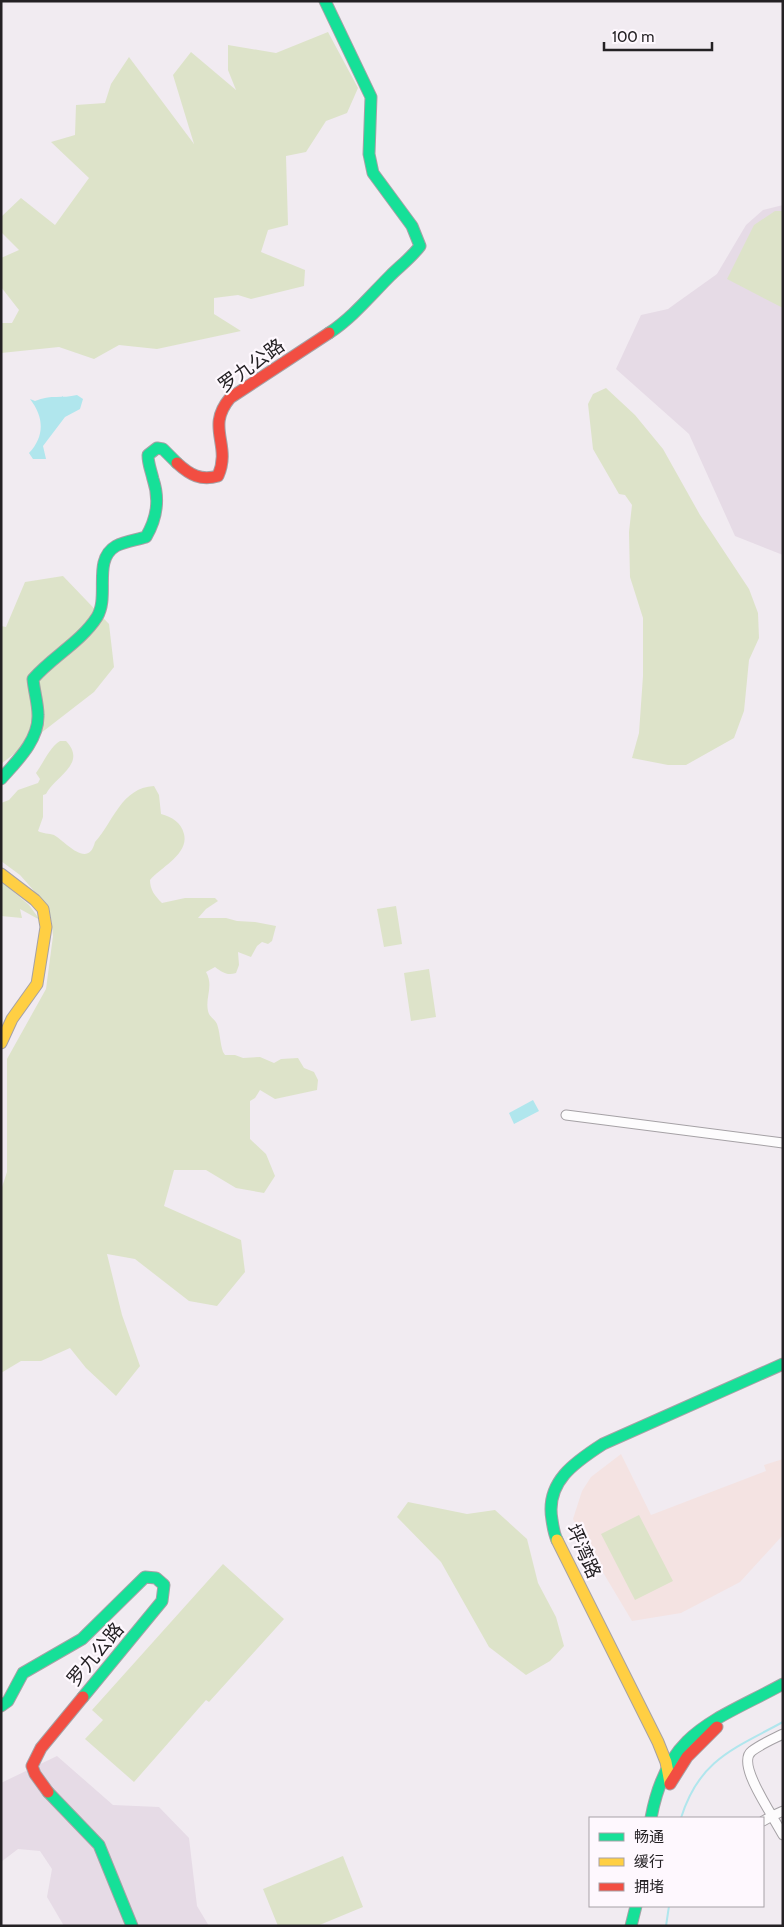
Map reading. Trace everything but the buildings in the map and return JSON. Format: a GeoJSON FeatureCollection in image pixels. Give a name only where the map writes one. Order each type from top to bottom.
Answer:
{"type":"FeatureCollection","features":[{"type":"Feature","properties":{"kind":"street","name":"罗九公路"},"geometry":{"type":"LineString","coordinates":[[1,780],[23,753],[36,731],[38,717],[34,680],[43,667],[97,617],[104,601],[104,565],[108,553],[121,543],[146,536],[155,523],[158,508],[154,481],[147,462],[148,455],[157,448],[163,449],[192,476],[200,480],[218,476],[222,468],[225,452],[219,429],[219,412],[230,398],[344,323],[396,270],[407,262],[420,246],[418,233],[373,174],[368,147],[372,112],[371,97],[325,1]]}},
{"type":"Feature","properties":{"kind":"street"},"geometry":{"type":"LineString","coordinates":[[1,874],[43,909],[46,927],[37,984],[12,1019],[1,1043]]}},
{"type":"Feature","properties":{"kind":"street"},"geometry":{"type":"LineString","coordinates":[[566,1115],[783,1143]]}},
{"type":"Feature","properties":{"kind":"street","name":"坪湾路"},"geometry":{"type":"LineString","coordinates":[[670,1783],[667,1765],[654,1733],[555,1536],[550,1510],[553,1491],[565,1471],[603,1444],[783,1364]]}},
{"type":"Feature","properties":{"kind":"street","name":"罗九公路"},"geometry":{"type":"LineString","coordinates":[[1,1706],[8,1702],[23,1673],[82,1639],[144,1577],[159,1578],[164,1586],[162,1601],[41,1748],[32,1766],[37,1779],[90,1833],[99,1845],[132,1926]]}},
{"type":"Feature","properties":{"kind":"street"},"geometry":{"type":"LineString","coordinates":[[651,1817],[654,1801],[667,1765],[679,1747],[700,1730],[783,1684]]}},
{"type":"Feature","properties":{"kind":"street"},"geometry":{"type":"LineString","coordinates":[[658,1817],[670,1783],[687,1757],[713,1729],[783,1691]]}},
{"type":"Feature","properties":{"kind":"street"},"geometry":{"type":"LineString","coordinates":[[783,1734],[751,1751],[746,1758],[748,1769],[783,1835]]}},
{"type":"Feature","properties":{"kind":"street"},"geometry":{"type":"LineString","coordinates":[[764,1820],[783,1811]]}},
{"type":"Feature","properties":{"kind":"street"},"geometry":{"type":"LineString","coordinates":[[631,1926],[636,1907]]}},
{"type":"Feature","properties":{"kind":"street"},"geometry":{"type":"LineString","coordinates":[[638,1926],[641,1907]]}},
{"type":"Feature","properties":{"kind":"shaded area"},"geometry":{"type":"Polygon","coordinates":[[[783,205],[783,555],[735,536],[689,434],[616,369],[641,315],[668,309],[717,274],[746,225],[763,210],[783,205]]]}},
{"type":"Feature","properties":{"kind":"shaded area"},"geometry":{"type":"Polygon","coordinates":[[[621,1454],[651,1515],[766,1471],[764,1465],[783,1459],[783,1535],[740,1582],[681,1613],[632,1621],[573,1519],[582,1491],[591,1477],[621,1454]]]}},
{"type":"Feature","properties":{"kind":"shaded area"},"geometry":{"type":"Polygon","coordinates":[[[57,1756],[113,1805],[159,1807],[189,1838],[197,1906],[209,1926],[64,1926],[47,1897],[52,1869],[40,1851],[18,1849],[1,1862],[1,1783],[57,1756]]]}},
{"type":"Feature","properties":{"kind":"green space"},"geometry":{"type":"Polygon","coordinates":[[[328,32],[358,88],[347,113],[326,121],[306,152],[286,156],[288,225],[268,230],[261,252],[305,270],[304,286],[251,299],[238,295],[214,298],[214,314],[241,331],[157,349],[119,345],[94,359],[59,347],[1,353],[1,323],[12,323],[19,310],[1,287],[1,258],[19,250],[1,232],[1,217],[21,198],[55,225],[89,178],[51,142],[75,135],[76,105],[105,103],[111,84],[129,57],[194,144],[173,75],[191,52],[236,90],[228,70],[228,45],[276,53],[328,32]]]}},
{"type":"Feature","properties":{"kind":"green space"},"geometry":{"type":"Polygon","coordinates":[[[775,211],[783,211],[783,308],[727,279],[754,225],[775,211]]]}},
{"type":"Feature","properties":{"kind":"green space"},"geometry":{"type":"Polygon","coordinates":[[[606,388],[635,415],[663,449],[700,515],[749,589],[758,613],[759,638],[749,660],[744,711],[734,738],[686,765],[668,765],[632,758],[639,733],[643,676],[643,618],[630,577],[629,532],[632,505],[625,495],[619,494],[593,449],[588,404],[593,394],[606,388]]]}},
{"type":"Feature","properties":{"kind":"green space"},"geometry":{"type":"Polygon","coordinates":[[[63,576],[109,624],[114,667],[94,692],[1,764],[1,626],[6,627],[25,582],[63,576]]]}},
{"type":"Feature","properties":{"kind":"green space"},"geometry":{"type":"Polygon","coordinates":[[[60,741],[66,741],[72,749],[73,757],[67,770],[43,795],[43,817],[38,831],[54,835],[76,851],[87,854],[92,850],[95,842],[126,799],[143,788],[154,786],[159,795],[161,814],[172,818],[178,823],[184,834],[182,848],[178,854],[150,880],[152,890],[157,898],[162,903],[185,898],[215,898],[218,901],[206,909],[198,918],[226,918],[276,926],[272,941],[268,944],[262,942],[257,946],[251,957],[238,952],[239,965],[236,973],[227,974],[215,967],[206,972],[209,982],[208,1011],[217,1024],[223,1052],[225,1055],[235,1055],[243,1058],[260,1057],[274,1063],[281,1059],[298,1058],[304,1068],[314,1072],[318,1080],[317,1090],[275,1099],[260,1090],[255,1098],[250,1101],[250,1139],[266,1154],[275,1176],[264,1193],[236,1188],[206,1170],[174,1170],[164,1206],[241,1240],[245,1272],[217,1306],[189,1301],[135,1259],[107,1254],[122,1315],[140,1366],[116,1396],[86,1368],[70,1348],[41,1361],[21,1361],[1,1373],[1,1190],[7,1172],[7,1059],[46,989],[53,936],[51,918],[43,901],[20,875],[1,861],[1,803],[9,800],[18,790],[38,783],[40,779],[36,773],[50,751],[60,741]]]}},
{"type":"Feature","properties":{"kind":"green space"},"geometry":{"type":"Polygon","coordinates":[[[1,881],[29,905],[40,920],[20,909],[22,918],[1,916],[1,881]]]}},
{"type":"Feature","properties":{"kind":"green space"},"geometry":{"type":"Polygon","coordinates":[[[396,906],[402,944],[384,947],[377,909],[396,906]]]}},
{"type":"Feature","properties":{"kind":"green space"},"geometry":{"type":"Polygon","coordinates":[[[429,969],[436,1017],[411,1021],[404,973],[429,969]]]}},
{"type":"Feature","properties":{"kind":"green space"},"geometry":{"type":"Polygon","coordinates":[[[408,1502],[467,1514],[495,1510],[527,1539],[538,1583],[556,1617],[564,1646],[550,1661],[526,1675],[489,1647],[441,1562],[397,1517],[408,1502]]]}},
{"type":"Feature","properties":{"kind":"green space"},"geometry":{"type":"Polygon","coordinates":[[[639,1515],[673,1581],[635,1600],[601,1534],[639,1515]]]}},
{"type":"Feature","properties":{"kind":"green space"},"geometry":{"type":"Polygon","coordinates":[[[223,1564],[284,1619],[209,1702],[206,1700],[134,1782],[85,1739],[103,1720],[92,1710],[223,1564]]]}},
{"type":"Feature","properties":{"kind":"green space"},"geometry":{"type":"Polygon","coordinates":[[[343,1856],[363,1907],[317,1926],[278,1926],[263,1889],[343,1856]]]}},
{"type":"Feature","properties":{"kind":"water"},"geometry":{"type":"Polygon","coordinates":[[[77,395],[83,399],[80,409],[65,417],[43,446],[46,459],[33,459],[29,453],[38,440],[41,426],[38,413],[30,399],[35,401],[77,395]]]}},
{"type":"Feature","properties":{"kind":"water"},"geometry":{"type":"Polygon","coordinates":[[[533,1100],[539,1111],[514,1124],[509,1113],[533,1100]]]}},
{"type":"Feature","properties":{"kind":"waterway"},"geometry":{"type":"LineString","coordinates":[[681,1817],[689,1798],[708,1769],[720,1758],[748,1740],[783,1722]]}},
{"type":"Feature","properties":{"kind":"waterway"},"geometry":{"type":"LineString","coordinates":[[666,1926],[669,1907]]}},
{"type":"Feature","properties":{"kind":"traffic: fast"},"geometry":{"type":"LineString","coordinates":[[325,1],[371,97],[369,154],[373,173],[412,226],[420,246],[353,314],[329,333]]}},
{"type":"Feature","properties":{"kind":"traffic: fast"},"geometry":{"type":"LineString","coordinates":[[1,779],[26,750],[35,733],[38,715],[33,679],[75,642],[97,617],[101,608],[103,569],[109,552],[119,544],[146,537],[150,530],[157,502],[148,455],[157,448],[163,449],[177,463]]}},
{"type":"Feature","properties":{"kind":"traffic: fast"},"geometry":{"type":"LineString","coordinates":[[557,1540],[552,1520],[551,1507],[553,1495],[564,1474],[582,1458],[603,1444],[783,1364]]}},
{"type":"Feature","properties":{"kind":"traffic: fast"},"geometry":{"type":"LineString","coordinates":[[1,1706],[8,1701],[23,1673],[82,1639],[145,1577],[156,1578],[164,1585],[162,1601],[83,1697]]}},
{"type":"Feature","properties":{"kind":"traffic: fast"},"geometry":{"type":"LineString","coordinates":[[651,1817],[658,1789],[681,1747],[715,1720],[783,1684]]}},
{"type":"Feature","properties":{"kind":"traffic: fast"},"geometry":{"type":"LineString","coordinates":[[48,1792],[99,1845],[132,1926]]}},
{"type":"Feature","properties":{"kind":"traffic: fast"},"geometry":{"type":"LineString","coordinates":[[631,1926],[636,1907]]}},
{"type":"Feature","properties":{"kind":"traffic: slow"},"geometry":{"type":"LineString","coordinates":[[1,874],[35,900],[43,909],[46,927],[37,984],[12,1019],[1,1043]]}},
{"type":"Feature","properties":{"kind":"traffic: slow"},"geometry":{"type":"LineString","coordinates":[[557,1540],[658,1742],[666,1762],[670,1783]]}},
{"type":"Feature","properties":{"kind":"traffic: jam"},"geometry":{"type":"LineString","coordinates":[[177,463],[186,471],[196,476],[206,478],[218,476],[222,465],[220,418],[230,398],[329,333]]}},
{"type":"Feature","properties":{"kind":"traffic: jam"},"geometry":{"type":"LineString","coordinates":[[48,1792],[35,1774],[32,1766],[41,1748],[83,1697]]}},
{"type":"Feature","properties":{"kind":"traffic: jam"},"geometry":{"type":"LineString","coordinates":[[670,1784],[687,1757],[717,1727]]}}]}
